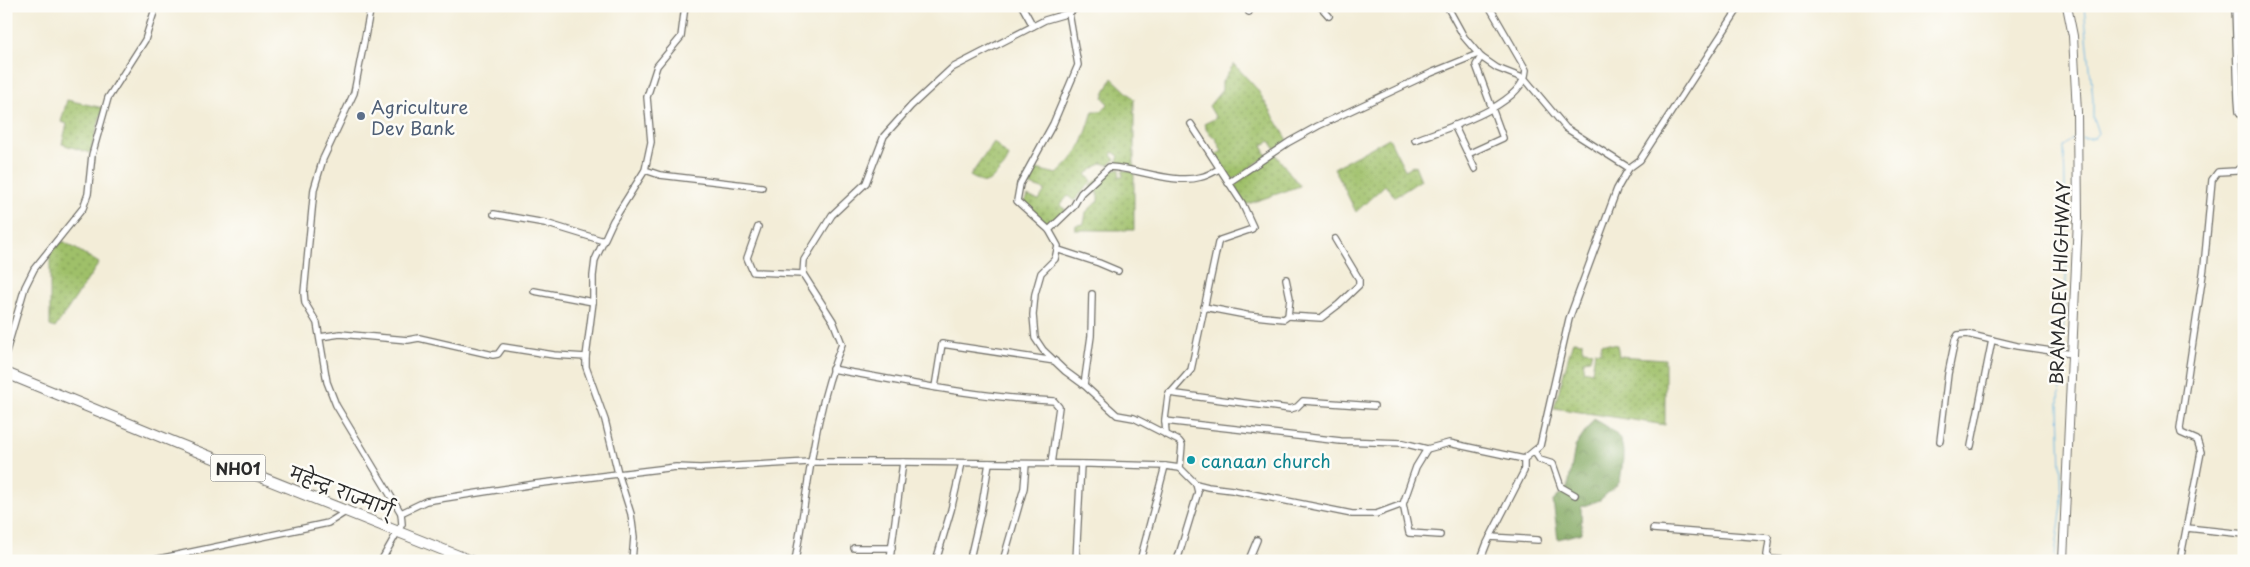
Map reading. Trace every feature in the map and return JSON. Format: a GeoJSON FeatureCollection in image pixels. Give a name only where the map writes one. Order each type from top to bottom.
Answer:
{"type":"FeatureCollection","features":[{"type":"Feature","properties":{"kind":"highway","name":"महेन्द्र राज्मार्ग्"},"geometry":{"type":"LineString","coordinates":[[6,373],[471,561]]}},
{"type":"Feature","properties":{"kind":"street"},"geometry":{"type":"LineString","coordinates":[[6,352],[25,288],[34,269],[83,208],[88,194],[92,154],[108,98],[145,40],[156,6]]}},
{"type":"Feature","properties":{"kind":"street"},"geometry":{"type":"LineString","coordinates":[[372,6],[354,93],[323,159],[314,189],[304,293],[305,303],[317,323],[327,382],[336,405],[401,513],[402,524],[381,561]]}},
{"type":"Feature","properties":{"kind":"street"},"geometry":{"type":"LineString","coordinates":[[632,561],[634,537],[631,514],[618,473],[605,420],[586,367],[593,302],[595,260],[613,221],[645,170],[651,142],[647,97],[657,66],[681,36],[685,6]]}},
{"type":"Feature","properties":{"kind":"street"},"geometry":{"type":"LineString","coordinates":[[1022,6],[1033,26]]}},
{"type":"Feature","properties":{"kind":"street"},"geometry":{"type":"LineString","coordinates":[[795,561],[803,516],[809,462],[832,368],[842,344],[833,321],[803,274],[804,260],[823,229],[842,204],[866,183],[884,136],[911,106],[952,68],[1033,26],[1069,13],[1079,6]]}},
{"type":"Feature","properties":{"kind":"street"},"geometry":{"type":"LineString","coordinates":[[1320,6],[1329,16]]}},
{"type":"Feature","properties":{"kind":"street"},"geometry":{"type":"LineString","coordinates":[[1447,6],[1464,37],[1479,56],[1497,68],[1526,79],[1566,128],[1630,168]]}},
{"type":"Feature","properties":{"kind":"street"},"geometry":{"type":"LineString","coordinates":[[1415,140],[1491,111],[1510,96],[1526,79],[1526,70],[1489,6]]}},
{"type":"Feature","properties":{"kind":"street","name":"BRAMADEV HIGHWAY"},"geometry":{"type":"LineString","coordinates":[[2063,561],[2078,219],[2077,120],[2073,36],[2068,6]]}},
{"type":"Feature","properties":{"kind":"street"},"geometry":{"type":"LineString","coordinates":[[2235,6],[2239,112],[2244,118]]}},
{"type":"Feature","properties":{"kind":"street"},"geometry":{"type":"LineString","coordinates":[[1524,459],[1540,446],[1569,319],[1617,189],[1630,168],[1640,160],[1696,77],[1737,8]]}},
{"type":"Feature","properties":{"kind":"street"},"geometry":{"type":"LineString","coordinates":[[1069,13],[1078,64],[1053,124],[1020,184],[1017,201],[1049,230],[1059,250],[1118,271]]}},
{"type":"Feature","properties":{"kind":"street"},"geometry":{"type":"LineString","coordinates":[[1468,154],[1503,138],[1491,111],[1476,65],[1479,56]]}},
{"type":"Feature","properties":{"kind":"street"},"geometry":{"type":"LineString","coordinates":[[1228,182],[1289,142],[1318,126],[1431,73],[1479,56]]}},
{"type":"Feature","properties":{"kind":"street"},"geometry":{"type":"LineString","coordinates":[[1166,435],[1166,403],[1169,393],[1191,370],[1218,243],[1220,240],[1253,227],[1242,203],[1191,124]]}},
{"type":"Feature","properties":{"kind":"street"},"geometry":{"type":"LineString","coordinates":[[1454,125],[1475,169]]}},
{"type":"Feature","properties":{"kind":"street"},"geometry":{"type":"LineString","coordinates":[[2180,561],[2202,452],[2197,440],[2181,433],[2180,428],[2204,267],[2212,180],[2218,172],[2236,171],[2244,165]]}},
{"type":"Feature","properties":{"kind":"street"},"geometry":{"type":"LineString","coordinates":[[1049,230],[1073,208],[1081,193],[1109,167],[1166,177],[1193,178],[1202,177],[1219,169]]}},
{"type":"Feature","properties":{"kind":"street"},"geometry":{"type":"LineString","coordinates":[[645,170],[660,174],[762,187]]}},
{"type":"Feature","properties":{"kind":"street"},"geometry":{"type":"LineString","coordinates":[[494,214],[544,222],[604,241]]}},
{"type":"Feature","properties":{"kind":"street"},"geometry":{"type":"LineString","coordinates":[[758,227],[747,258],[753,272],[803,274]]}},
{"type":"Feature","properties":{"kind":"street"},"geometry":{"type":"LineString","coordinates":[[1204,307],[1246,316],[1284,319],[1288,316],[1321,318],[1359,284],[1359,279],[1335,239]]}},
{"type":"Feature","properties":{"kind":"street"},"geometry":{"type":"LineString","coordinates":[[1059,250],[1055,259],[1041,273],[1033,316],[1035,338],[1055,361],[1117,415],[1134,418],[1181,443],[1180,468]]}},
{"type":"Feature","properties":{"kind":"street"},"geometry":{"type":"LineString","coordinates":[[1286,279],[1290,298],[1288,316]]}},
{"type":"Feature","properties":{"kind":"street"},"geometry":{"type":"LineString","coordinates":[[534,291],[593,302]]}},
{"type":"Feature","properties":{"kind":"street"},"geometry":{"type":"LineString","coordinates":[[1084,385],[1091,336],[1092,294]]}},
{"type":"Feature","properties":{"kind":"street"},"geometry":{"type":"LineString","coordinates":[[320,337],[340,334],[408,340],[419,338],[493,355],[498,354],[503,347],[554,355],[586,357]]}},
{"type":"Feature","properties":{"kind":"street"},"geometry":{"type":"LineString","coordinates":[[1940,440],[1948,374],[1954,340],[1958,335],[1962,334],[2072,354]]}},
{"type":"Feature","properties":{"kind":"street"},"geometry":{"type":"LineString","coordinates":[[1971,446],[1992,340]]}},
{"type":"Feature","properties":{"kind":"street"},"geometry":{"type":"LineString","coordinates":[[935,388],[942,344],[1055,361]]}},
{"type":"Feature","properties":{"kind":"street"},"geometry":{"type":"LineString","coordinates":[[832,368],[935,388],[1012,399],[1054,401],[1059,407],[1051,464]]}},
{"type":"Feature","properties":{"kind":"street"},"geometry":{"type":"LineString","coordinates":[[1169,393],[1290,409],[1297,407],[1303,401],[1374,406]]}},
{"type":"Feature","properties":{"kind":"street"},"geometry":{"type":"LineString","coordinates":[[1165,421],[1341,441],[1402,443],[1427,449],[1448,443],[1524,459]]}},
{"type":"Feature","properties":{"kind":"street"},"geometry":{"type":"LineString","coordinates":[[1427,449],[1416,467],[1403,504],[1409,533],[1440,535]]}},
{"type":"Feature","properties":{"kind":"street"},"geometry":{"type":"LineString","coordinates":[[1534,451],[1540,460],[1552,464],[1561,487],[1575,495]]}},
{"type":"Feature","properties":{"kind":"street"},"geometry":{"type":"LineString","coordinates":[[1480,561],[1490,537],[1524,471],[1524,459]]}},
{"type":"Feature","properties":{"kind":"street"},"geometry":{"type":"LineString","coordinates":[[401,513],[426,501],[618,473],[676,467],[700,468],[809,462],[1165,466],[1180,468],[1196,484],[1198,492],[1177,561]]}},
{"type":"Feature","properties":{"kind":"street"},"geometry":{"type":"LineString","coordinates":[[890,559],[903,462]]}},
{"type":"Feature","properties":{"kind":"street"},"geometry":{"type":"LineString","coordinates":[[936,561],[962,463]]}},
{"type":"Feature","properties":{"kind":"street"},"geometry":{"type":"LineString","coordinates":[[971,554],[989,464]]}},
{"type":"Feature","properties":{"kind":"street"},"geometry":{"type":"LineString","coordinates":[[1003,561],[1024,488],[1026,464]]}},
{"type":"Feature","properties":{"kind":"street"},"geometry":{"type":"LineString","coordinates":[[1076,561],[1081,464]]}},
{"type":"Feature","properties":{"kind":"street"},"geometry":{"type":"LineString","coordinates":[[1140,561],[1165,466]]}},
{"type":"Feature","properties":{"kind":"street"},"geometry":{"type":"LineString","coordinates":[[1196,484],[1352,514],[1376,514],[1403,504]]}},
{"type":"Feature","properties":{"kind":"street"},"geometry":{"type":"LineString","coordinates":[[149,561],[328,523],[347,511]]}},
{"type":"Feature","properties":{"kind":"street"},"geometry":{"type":"LineString","coordinates":[[2187,528],[2244,534]]}},
{"type":"Feature","properties":{"kind":"street"},"geometry":{"type":"LineString","coordinates":[[1653,529],[1768,538],[1767,556],[1771,559],[1794,561]]}},
{"type":"Feature","properties":{"kind":"street"},"geometry":{"type":"LineString","coordinates":[[1490,537],[1538,540]]}},
{"type":"Feature","properties":{"kind":"street"},"geometry":{"type":"LineString","coordinates":[[1252,561],[1250,557],[1257,540]]}},
{"type":"Feature","properties":{"kind":"street"},"geometry":{"type":"LineString","coordinates":[[854,548],[892,548]]}},
{"type":"Feature","properties":{"kind":"green space"},"geometry":{"type":"Polygon","coordinates":[[[1234,64],[1257,89],[1288,140],[1276,150],[1270,141],[1262,145],[1267,156],[1229,182],[1212,157],[1222,151],[1216,139],[1207,131],[1204,124],[1216,118],[1209,106],[1222,90],[1222,82],[1234,64]]]}},
{"type":"Feature","properties":{"kind":"green space"},"geometry":{"type":"Polygon","coordinates":[[[1112,78],[1134,99],[1134,169],[1115,166],[1119,156],[1113,152],[1111,155],[1115,160],[1109,165],[1102,163],[1086,174],[1092,181],[1074,201],[1068,196],[1060,205],[1066,210],[1047,227],[1023,205],[1027,196],[1039,200],[1045,190],[1024,183],[1032,168],[1057,174],[1077,152],[1081,146],[1093,111],[1101,111],[1108,104],[1103,97],[1112,78]]]}},
{"type":"Feature","properties":{"kind":"green space"},"geometry":{"type":"Polygon","coordinates":[[[67,100],[103,108],[90,153],[62,144],[67,124],[61,122],[67,100]]]}},
{"type":"Feature","properties":{"kind":"green space"},"geometry":{"type":"Polygon","coordinates":[[[1389,138],[1405,170],[1415,165],[1421,180],[1395,197],[1385,185],[1356,212],[1334,168],[1389,138]]]}},
{"type":"Feature","properties":{"kind":"green space"},"geometry":{"type":"Polygon","coordinates":[[[994,142],[1009,157],[993,178],[985,183],[970,176],[994,142]]]}},
{"type":"Feature","properties":{"kind":"green space"},"geometry":{"type":"Polygon","coordinates":[[[1275,154],[1300,186],[1245,205],[1230,183],[1275,154]]]}},
{"type":"Feature","properties":{"kind":"green space"},"geometry":{"type":"Polygon","coordinates":[[[1111,169],[1120,169],[1119,177],[1123,177],[1123,170],[1134,172],[1134,230],[1075,230],[1076,225],[1084,224],[1086,212],[1098,201],[1098,193],[1090,186],[1111,169]]]}},
{"type":"Feature","properties":{"kind":"green space"},"geometry":{"type":"Polygon","coordinates":[[[63,241],[99,263],[55,328],[50,326],[50,251],[63,241]]]}},
{"type":"Feature","properties":{"kind":"green space"},"geometry":{"type":"Polygon","coordinates":[[[1573,341],[1583,342],[1583,350],[1592,351],[1590,359],[1584,360],[1583,370],[1592,372],[1595,351],[1600,352],[1602,343],[1617,345],[1619,356],[1665,359],[1665,425],[1554,408],[1573,341]]]}},
{"type":"Feature","properties":{"kind":"green space"},"geometry":{"type":"Polygon","coordinates":[[[1594,419],[1613,431],[1622,444],[1623,460],[1620,482],[1600,500],[1581,507],[1582,533],[1558,539],[1553,501],[1568,487],[1575,447],[1594,419]]]}},
{"type":"Feature","properties":{"kind":"waterway"},"geometry":{"type":"LineString","coordinates":[[2082,138],[2094,138],[2098,133],[2093,118],[2093,99],[2084,6]]}},
{"type":"Feature","properties":{"kind":"waterway"},"geometry":{"type":"LineString","coordinates":[[2062,350],[2067,262],[2064,147],[2073,138]]}},
{"type":"Feature","properties":{"kind":"waterway"},"geometry":{"type":"LineString","coordinates":[[2057,561],[2055,555],[2062,506],[2059,404],[2061,354]]}},
{"type":"Feature","properties":{"kind":"place","name":"Agriculture Dev Bank"},"geometry":{"type":"Point","coordinates":[361,116]}},
{"type":"Feature","properties":{"kind":"place","name":"canaan church"},"geometry":{"type":"Point","coordinates":[1191,460]}}]}
